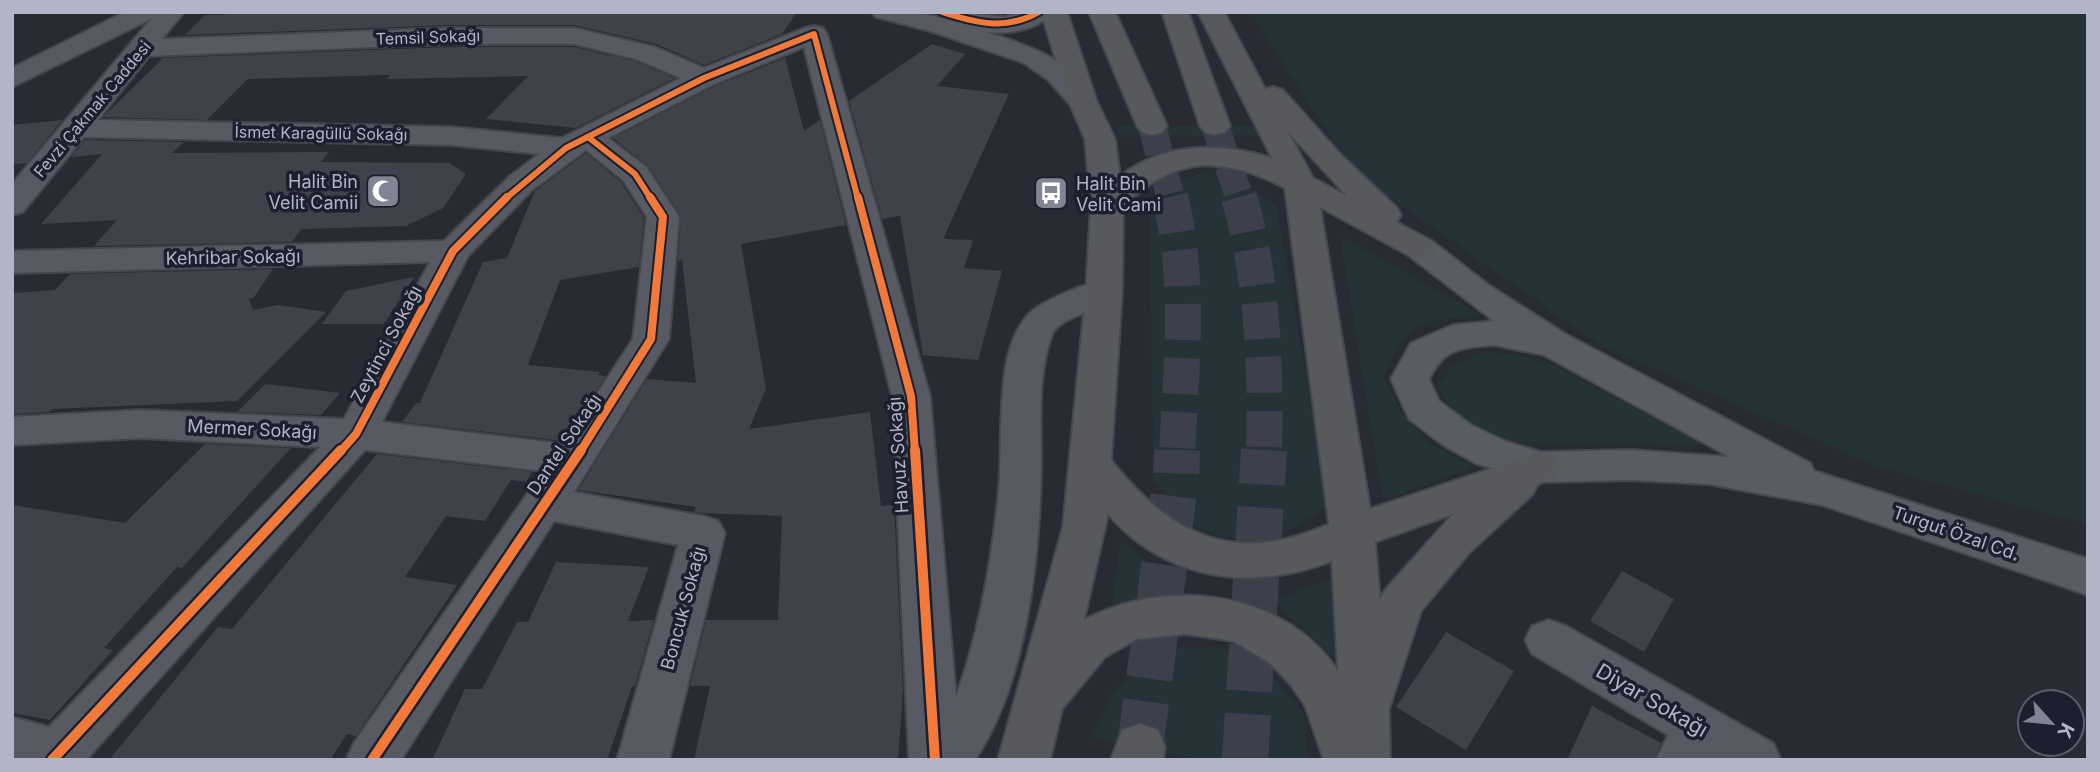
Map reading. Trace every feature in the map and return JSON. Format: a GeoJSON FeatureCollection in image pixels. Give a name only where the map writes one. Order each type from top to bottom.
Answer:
{"type":"FeatureCollection","features":[{"type":"Feature","properties":{"kind":"highway"},"geometry":{"type":"LineString","coordinates":[[1024,760],[1085,527],[1104,291],[1107,206],[1100,139],[1083,102],[1054,12]]}},
{"type":"Feature","properties":{"kind":"highway"},"geometry":{"type":"LineString","coordinates":[[1102,12],[1152,126]]}},
{"type":"Feature","properties":{"kind":"highway"},"geometry":{"type":"LineString","coordinates":[[1175,12],[1215,126]]}},
{"type":"Feature","properties":{"kind":"highway"},"geometry":{"type":"LineString","coordinates":[[1211,12],[1300,183],[1352,533],[1365,737]]}},
{"type":"Feature","properties":{"kind":"highway"},"geometry":{"type":"LineString","coordinates":[[1228,43],[1330,162],[1420,248]]}},
{"type":"Feature","properties":{"kind":"highway"},"geometry":{"type":"LineString","coordinates":[[1107,206],[1121,189],[1139,174],[1190,156],[1211,153],[1245,158],[1300,183],[1420,248]]}},
{"type":"Feature","properties":{"kind":"highway"},"geometry":{"type":"LineString","coordinates":[[1092,465],[1113,495],[1141,523],[1188,552],[1232,560],[1281,559],[1541,467]]}},
{"type":"Feature","properties":{"kind":"highway"},"geometry":{"type":"LineString","coordinates":[[1365,737],[1401,603],[1453,541],[1495,500],[1541,467]]}},
{"type":"Feature","properties":{"kind":"highway"},"geometry":{"type":"LineString","coordinates":[[1037,705],[1075,656],[1111,628],[1139,618],[1166,614],[1209,617],[1240,624],[1274,639],[1301,662],[1318,682],[1336,718],[1350,760]]}},
{"type":"Feature","properties":{"kind":"main road"},"geometry":{"type":"LineString","coordinates":[[1420,248],[1478,294],[1555,344],[1825,489]]}},
{"type":"Feature","properties":{"kind":"main road"},"geometry":{"type":"LineString","coordinates":[[1555,344],[1493,333],[1453,337],[1424,352],[1410,379],[1423,408],[1457,435],[1492,453],[1541,467],[1631,465],[1709,469],[1825,489]]}},
{"type":"Feature","properties":{"kind":"main road","name":"Turgut Özal Cd."},"geometry":{"type":"LineString","coordinates":[[1825,489],[2088,577]]}},
{"type":"Feature","properties":{"kind":"street"},"geometry":{"type":"LineString","coordinates":[[12,79],[146,12]]}},
{"type":"Feature","properties":{"kind":"street","name":"Fevzi Çakmak Caddesi"},"geometry":{"type":"LineString","coordinates":[[12,205],[172,12]]}},
{"type":"Feature","properties":{"kind":"street"},"geometry":{"type":"LineString","coordinates":[[885,12],[939,25],[1034,57],[1057,73],[1083,102]]}},
{"type":"Feature","properties":{"kind":"street"},"geometry":{"type":"LineString","coordinates":[[942,12],[991,26],[1016,24],[1039,12]]}},
{"type":"Feature","properties":{"kind":"street","name":"Zeytinci Sokağı"},"geometry":{"type":"LineString","coordinates":[[40,751],[356,434],[453,251],[521,183],[577,143],[704,78],[822,23]]}},
{"type":"Feature","properties":{"kind":"street","name":"Havuz Sokağı"},"geometry":{"type":"LineString","coordinates":[[822,23],[911,396],[935,760]]}},
{"type":"Feature","properties":{"kind":"street","name":"Temsil Sokağı"},"geometry":{"type":"LineString","coordinates":[[144,48],[450,36],[574,36],[645,53],[704,78]]}},
{"type":"Feature","properties":{"kind":"street","name":"İsmet Karagüllü Sokağı"},"geometry":{"type":"LineString","coordinates":[[75,128],[451,136],[577,143]]}},
{"type":"Feature","properties":{"kind":"street","name":"Dantel Sokağı"},"geometry":{"type":"LineString","coordinates":[[372,760],[543,503],[575,460],[651,339],[663,217],[635,174],[577,143]]}},
{"type":"Feature","properties":{"kind":"street"},"geometry":{"type":"LineString","coordinates":[[12,165],[49,160]]}},
{"type":"Feature","properties":{"kind":"street","name":"Kehribar Sokağı"},"geometry":{"type":"LineString","coordinates":[[12,262],[453,251]]}},
{"type":"Feature","properties":{"kind":"street"},"geometry":{"type":"LineString","coordinates":[[945,760],[957,746],[987,679],[1011,572],[1020,487],[1026,351],[1041,321],[1104,291]]}},
{"type":"Feature","properties":{"kind":"street","name":"Mermer Sokağı"},"geometry":{"type":"LineString","coordinates":[[12,430],[141,424],[356,434],[575,460]]}},
{"type":"Feature","properties":{"kind":"street","name":"Boncuk Sokağı"},"geometry":{"type":"LineString","coordinates":[[543,503],[703,533],[643,760]]}},
{"type":"Feature","properties":{"kind":"street","name":"Diyar Sokağı"},"geometry":{"type":"LineString","coordinates":[[1549,640],[1690,743],[1755,760]]}},
{"type":"Feature","properties":{"kind":"shaded area"},"geometry":{"type":"Polygon","coordinates":[[[1250,12],[2088,12],[2088,524],[1881,468],[1599,344],[1355,173],[1250,12]]]}},
{"type":"Feature","properties":{"kind":"shaded area"},"geometry":{"type":"Polygon","coordinates":[[[1117,126],[1258,126],[1261,136],[1119,137],[1117,126]]]}},
{"type":"Feature","properties":{"kind":"shaded area"},"geometry":{"type":"Polygon","coordinates":[[[1202,173],[1241,183],[1276,205],[1329,506],[1298,525],[1267,538],[1221,538],[1187,520],[1154,479],[1149,206],[1171,184],[1202,173]]]}},
{"type":"Feature","properties":{"kind":"shaded area"},"geometry":{"type":"Polygon","coordinates":[[[1340,236],[1482,316],[1445,319],[1419,326],[1400,344],[1384,377],[1398,408],[1427,442],[1474,467],[1383,500],[1340,236]]]}},
{"type":"Feature","properties":{"kind":"shaded area"},"geometry":{"type":"Polygon","coordinates":[[[1484,352],[1512,354],[1549,364],[1706,445],[1508,442],[1459,417],[1437,386],[1451,367],[1484,352]]]}},
{"type":"Feature","properties":{"kind":"shaded area"},"geometry":{"type":"Polygon","coordinates":[[[1120,541],[1180,586],[1112,605],[1120,541]]]}},
{"type":"Feature","properties":{"kind":"shaded area"},"geometry":{"type":"Polygon","coordinates":[[[1344,575],[1345,668],[1273,600],[1344,575]]]}},
{"type":"Feature","properties":{"kind":"shaded area"},"geometry":{"type":"Polygon","coordinates":[[[1217,647],[1268,673],[1303,711],[1308,760],[1204,760],[1092,737],[1113,692],[1164,648],[1217,647]]]}},
{"type":"Feature","properties":{"kind":"building"},"geometry":{"type":"Polygon","coordinates":[[[226,12],[797,12],[782,34],[704,65],[656,44],[574,25],[450,25],[185,35],[205,15],[224,15],[226,12]]]}},
{"type":"Feature","properties":{"kind":"building"},"geometry":{"type":"Polygon","coordinates":[[[932,44],[965,54],[937,86],[1009,94],[943,239],[973,240],[964,268],[1002,271],[978,360],[923,355],[900,216],[882,219],[849,101],[932,44]]]}},
{"type":"Feature","properties":{"kind":"building"},"geometry":{"type":"Polygon","coordinates":[[[450,47],[574,47],[635,61],[675,78],[576,128],[486,119],[528,76],[387,79],[390,75],[248,79],[207,120],[103,117],[163,58],[450,47]]]}},
{"type":"Feature","properties":{"kind":"building"},"geometry":{"type":"Polygon","coordinates":[[[785,58],[804,131],[820,120],[846,225],[741,244],[766,389],[749,429],[870,412],[881,506],[894,505],[903,690],[898,760],[694,760],[710,686],[690,686],[706,620],[778,620],[782,516],[700,513],[694,512],[696,507],[578,490],[647,379],[696,383],[682,260],[678,261],[681,216],[648,166],[613,138],[715,86],[785,58]]]}},
{"type":"Feature","properties":{"kind":"building"},"geometry":{"type":"Polygon","coordinates":[[[62,120],[27,163],[12,164],[12,125],[62,120]]]}},
{"type":"Feature","properties":{"kind":"building"},"geometry":{"type":"Polygon","coordinates":[[[85,140],[184,142],[172,153],[329,152],[321,162],[449,163],[466,174],[443,208],[406,226],[301,229],[292,242],[94,246],[117,220],[41,224],[102,154],[71,157],[85,140]]]}},
{"type":"Feature","properties":{"kind":"building"},"geometry":{"type":"Polygon","coordinates":[[[586,153],[621,182],[644,218],[639,267],[560,280],[528,365],[600,372],[598,375],[606,376],[563,441],[402,422],[416,403],[420,403],[483,262],[507,258],[535,191],[586,153]]]}},
{"type":"Feature","properties":{"kind":"building"},"geometry":{"type":"Polygon","coordinates":[[[273,269],[254,297],[249,299],[253,310],[278,305],[326,312],[237,401],[52,409],[50,412],[12,414],[12,293],[55,290],[70,274],[273,269]]]}},
{"type":"Feature","properties":{"kind":"building"},"geometry":{"type":"Polygon","coordinates":[[[414,277],[384,324],[322,324],[346,291],[414,277]]]}},
{"type":"Feature","properties":{"kind":"building"},"geometry":{"type":"Polygon","coordinates":[[[265,384],[340,393],[321,415],[237,412],[265,384]]]}},
{"type":"Feature","properties":{"kind":"building"},"geometry":{"type":"Polygon","coordinates":[[[205,444],[291,448],[182,568],[177,567],[104,648],[113,650],[50,720],[12,713],[12,505],[125,523],[205,444]]]}},
{"type":"Feature","properties":{"kind":"building"},"geometry":{"type":"Polygon","coordinates":[[[377,454],[532,472],[526,482],[511,480],[485,521],[446,516],[405,577],[457,585],[356,736],[347,734],[330,760],[109,760],[218,627],[232,629],[377,454]]]}},
{"type":"Feature","properties":{"kind":"building"},"geometry":{"type":"Polygon","coordinates":[[[556,562],[649,567],[628,621],[654,620],[635,686],[632,686],[607,760],[433,758],[465,689],[482,689],[517,622],[528,622],[556,562]]]}},
{"type":"Feature","properties":{"kind":"building"},"geometry":{"type":"Polygon","coordinates":[[[1622,571],[1674,599],[1644,652],[1590,621],[1622,571]]]}},
{"type":"Feature","properties":{"kind":"building"},"geometry":{"type":"Polygon","coordinates":[[[1446,632],[1514,671],[1466,750],[1396,707],[1446,632]]]}},
{"type":"Feature","properties":{"kind":"building"},"geometry":{"type":"Polygon","coordinates":[[[1592,706],[1661,743],[1654,760],[1567,760],[1592,706]]]}},
{"type":"Feature","properties":{"kind":"tunnel"},"geometry":{"type":"LineString","coordinates":[[1152,126],[1171,199]]}},
{"type":"Feature","properties":{"kind":"tunnel"},"geometry":{"type":"LineString","coordinates":[[1215,126],[1240,199]]}},
{"type":"Feature","properties":{"kind":"tunnel"},"geometry":{"type":"LineString","coordinates":[[1170,197],[1181,260],[1183,324],[1177,452]]}},
{"type":"Feature","properties":{"kind":"tunnel"},"geometry":{"type":"LineString","coordinates":[[1239,197],[1258,291],[1264,388],[1264,450]]}},
{"type":"Feature","properties":{"kind":"tunnel"},"geometry":{"type":"LineString","coordinates":[[1140,747],[1176,478],[1177,450]]}},
{"type":"Feature","properties":{"kind":"tunnel"},"geometry":{"type":"LineString","coordinates":[[1245,760],[1264,450]]}},
{"type":"Feature","properties":{"kind":"cycle path"},"geometry":{"type":"LineString","coordinates":[[942,12],[979,23],[1003,25],[1027,19],[1039,12]]}},
{"type":"Feature","properties":{"kind":"cycle path"},"geometry":{"type":"LineString","coordinates":[[52,760],[356,434],[453,251],[521,183],[566,148],[704,78],[814,34],[911,396],[935,760]]}},
{"type":"Feature","properties":{"kind":"cycle path"},"geometry":{"type":"LineString","coordinates":[[372,760],[543,503],[575,460],[651,339],[663,217],[635,174],[588,137]]}},
{"type":"Feature","properties":{"kind":"place","name":"Halit Bin Velit Camii"},"geometry":{"type":"Point","coordinates":[383,191]}},
{"type":"Feature","properties":{"kind":"place","name":"Halit Bin Velit Cami"},"geometry":{"type":"Point","coordinates":[1051,193]}}]}
